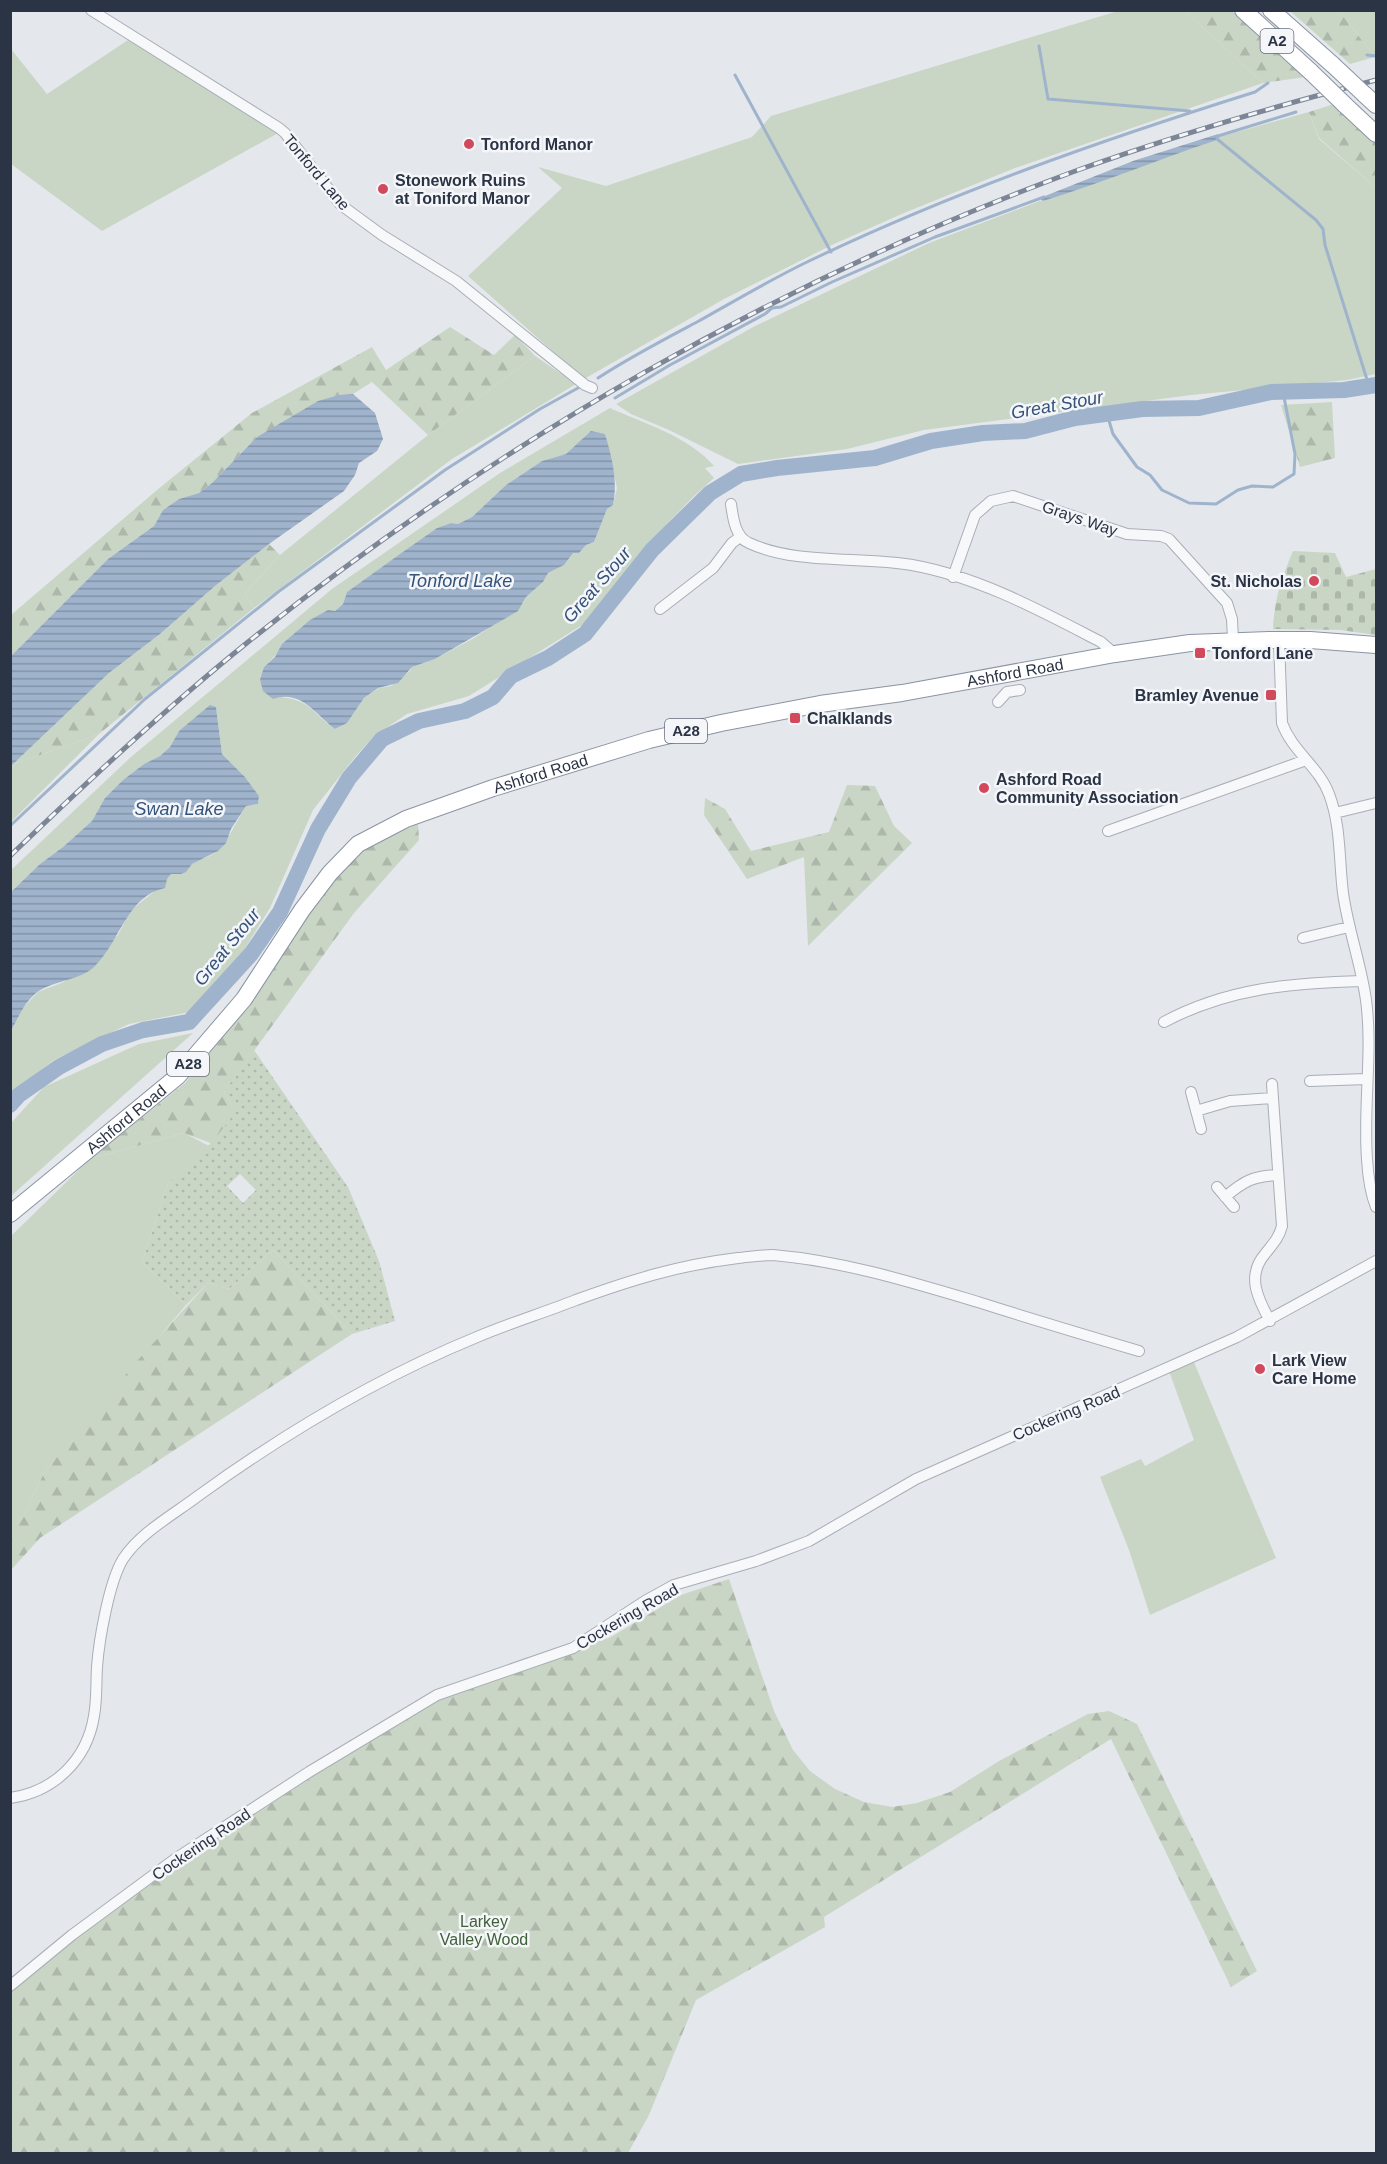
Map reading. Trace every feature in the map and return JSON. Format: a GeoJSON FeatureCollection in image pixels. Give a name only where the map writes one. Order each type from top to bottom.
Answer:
{"type":"FeatureCollection","features":[{"type":"Feature","properties":{"kind":"highway","name":"A2"},"geometry":{"type":"LineString","coordinates":[[1243,10],[1377,134]]}},
{"type":"Feature","properties":{"kind":"highway","name":"A2"},"geometry":{"type":"LineString","coordinates":[[1271,10],[1370,99]]}},
{"type":"Feature","properties":{"kind":"highway","name":"A28"},"geometry":{"type":"LineString","coordinates":[[1233,640],[1377,645]]}},
{"type":"Feature","properties":{"kind":"highway","name":"Ashford Road"},"geometry":{"type":"LineString","coordinates":[[10,1214],[178,1076],[244,999],[302,910],[330,873],[358,844],[382,830],[430,809],[576,761],[649,740],[721,723],[1115,654],[1190,643],[1233,640]]}},
{"type":"Feature","properties":{"kind":"street","name":"Tonford Lane"},"geometry":{"type":"LineString","coordinates":[[91,10],[279,128],[341,205],[381,235],[456,282],[585,385],[592,388]]}},
{"type":"Feature","properties":{"kind":"street","name":"Grays Way"},"geometry":{"type":"LineString","coordinates":[[953,577],[975,515],[991,501],[1013,496],[1127,534],[1161,536],[1169,539],[1227,603],[1232,619],[1233,640]]}},
{"type":"Feature","properties":{"kind":"street"},"geometry":{"type":"LineString","coordinates":[[731,504],[740,537],[748,543],[785,553],[820,558],[912,565],[993,589],[1101,642],[1115,654]]}},
{"type":"Feature","properties":{"kind":"street"},"geometry":{"type":"LineString","coordinates":[[660,609],[672,592],[713,568],[732,543],[740,537]]}},
{"type":"Feature","properties":{"kind":"street"},"geometry":{"type":"LineString","coordinates":[[1279,640],[1282,723],[1286,735],[1315,768],[1326,786],[1335,813],[1343,894],[1366,999],[1367,1168],[1372,1198],[1377,1208]]}},
{"type":"Feature","properties":{"kind":"street"},"geometry":{"type":"LineString","coordinates":[[998,702],[1007,692],[1020,690]]}},
{"type":"Feature","properties":{"kind":"street"},"geometry":{"type":"LineString","coordinates":[[1108,831],[1306,760]]}},
{"type":"Feature","properties":{"kind":"street"},"geometry":{"type":"LineString","coordinates":[[1335,813],[1377,802]]}},
{"type":"Feature","properties":{"kind":"street"},"geometry":{"type":"LineString","coordinates":[[1303,938],[1349,927]]}},
{"type":"Feature","properties":{"kind":"street"},"geometry":{"type":"LineString","coordinates":[[1164,1022],[1184,1011],[1224,997],[1273,986],[1362,981]]}},
{"type":"Feature","properties":{"kind":"street"},"geometry":{"type":"LineString","coordinates":[[1310,1081],[1366,1079]]}},
{"type":"Feature","properties":{"kind":"street"},"geometry":{"type":"LineString","coordinates":[[1270,1321],[1256,1292],[1255,1272],[1258,1263],[1280,1234],[1282,1218],[1272,1084]]}},
{"type":"Feature","properties":{"kind":"street"},"geometry":{"type":"LineString","coordinates":[[1191,1092],[1202,1129]]}},
{"type":"Feature","properties":{"kind":"street"},"geometry":{"type":"LineString","coordinates":[[1196,1111],[1230,1101],[1273,1098]]}},
{"type":"Feature","properties":{"kind":"street"},"geometry":{"type":"LineString","coordinates":[[1225,1197],[1242,1182],[1257,1177],[1278,1175]]}},
{"type":"Feature","properties":{"kind":"street"},"geometry":{"type":"LineString","coordinates":[[1217,1187],[1234,1207]]}},
{"type":"Feature","properties":{"kind":"street"},"geometry":{"type":"LineString","coordinates":[[10,1798],[28,1795],[43,1789],[68,1771],[82,1752],[95,1715],[97,1664],[109,1593],[123,1559],[140,1540],[247,1460],[294,1430],[375,1384],[479,1336],[633,1279],[706,1262],[770,1255],[828,1263],[902,1279],[1138,1352]]}},
{"type":"Feature","properties":{"kind":"street","name":"Cockering Road"},"geometry":{"type":"LineString","coordinates":[[10,1986],[72,1935],[175,1860],[309,1772],[437,1695],[573,1648],[645,1601],[674,1586],[756,1561],[809,1541],[916,1479],[1162,1372],[1270,1321],[1377,1261]]}},
{"type":"Feature","properties":{"kind":"green space"},"geometry":{"type":"Polygon","coordinates":[[[1118,11],[1185,11],[1263,83],[1015,168],[904,213],[834,244],[724,299],[584,379],[468,276],[562,188],[538,167],[606,186],[752,137],[771,116],[1118,11]]]}},
{"type":"Feature","properties":{"kind":"green space"},"geometry":{"type":"Polygon","coordinates":[[[1185,11],[1232,11],[1306,77],[1263,83],[1185,11]]]}},
{"type":"Feature","properties":{"kind":"green space"},"geometry":{"type":"Polygon","coordinates":[[[1290,11],[1339,11],[1375,57],[1350,64],[1290,11]]]}},
{"type":"Feature","properties":{"kind":"green space"},"geometry":{"type":"Polygon","coordinates":[[[1339,11],[1376,11],[1375,57],[1339,11]]]}},
{"type":"Feature","properties":{"kind":"green space"},"geometry":{"type":"Polygon","coordinates":[[[128,40],[280,132],[102,231],[11,164],[11,49],[47,94],[128,40]]]}},
{"type":"Feature","properties":{"kind":"green space"},"geometry":{"type":"Polygon","coordinates":[[[1334,104],[1376,143],[1376,188],[1319,138],[1309,112],[1334,104]]]}},
{"type":"Feature","properties":{"kind":"green space"},"geometry":{"type":"Polygon","coordinates":[[[1309,112],[1319,139],[1376,188],[1376,374],[1347,380],[1191,395],[924,430],[847,449],[738,464],[631,414],[616,404],[755,326],[929,243],[1090,182],[1219,137],[1309,112]]]}},
{"type":"Feature","properties":{"kind":"green space"},"geometry":{"type":"Polygon","coordinates":[[[450,327],[494,355],[515,335],[535,356],[428,435],[372,382],[353,394],[339,395],[257,437],[212,483],[199,493],[179,499],[163,510],[154,526],[108,559],[11,656],[11,615],[157,490],[252,413],[372,347],[386,370],[450,327]]]}},
{"type":"Feature","properties":{"kind":"green space"},"geometry":{"type":"Polygon","coordinates":[[[535,356],[576,384],[452,459],[254,608],[245,593],[280,555],[428,435],[535,356]]]}},
{"type":"Feature","properties":{"kind":"green space"},"geometry":{"type":"Polygon","coordinates":[[[1332,402],[1335,458],[1300,467],[1281,405],[1332,402]]]}},
{"type":"Feature","properties":{"kind":"green space"},"geometry":{"type":"Polygon","coordinates":[[[610,408],[679,439],[704,456],[714,466],[705,468],[714,478],[667,524],[653,544],[582,625],[469,696],[407,714],[373,737],[313,810],[270,908],[242,953],[195,1011],[129,1024],[54,1060],[11,1093],[11,1031],[22,1009],[38,992],[64,982],[118,935],[130,911],[156,890],[171,874],[183,873],[194,863],[219,849],[246,806],[258,804],[259,796],[245,777],[222,754],[216,707],[179,731],[170,747],[160,756],[144,764],[123,780],[105,798],[92,821],[40,864],[11,892],[11,870],[131,757],[332,589],[500,473],[610,408]],[[605,434],[578,444],[566,454],[542,461],[506,485],[472,517],[458,524],[451,523],[437,528],[347,592],[343,604],[335,611],[326,612],[306,624],[264,667],[280,697],[305,704],[335,729],[347,723],[364,698],[379,688],[391,686],[412,667],[435,659],[474,638],[504,618],[523,603],[526,597],[543,582],[548,573],[564,565],[573,553],[579,553],[586,545],[594,542],[607,509],[613,505],[617,488],[605,434]]]}},
{"type":"Feature","properties":{"kind":"green space"},"geometry":{"type":"Polygon","coordinates":[[[269,544],[280,555],[245,593],[254,608],[99,734],[12,765],[109,673],[269,544]]]}},
{"type":"Feature","properties":{"kind":"green space"},"geometry":{"type":"Polygon","coordinates":[[[1293,551],[1335,553],[1346,577],[1376,569],[1376,635],[1340,630],[1273,629],[1279,589],[1293,551]]]}},
{"type":"Feature","properties":{"kind":"green space"},"geometry":{"type":"Polygon","coordinates":[[[99,734],[11,822],[12,765],[99,734]]]}},
{"type":"Feature","properties":{"kind":"green space"},"geometry":{"type":"Polygon","coordinates":[[[847,785],[875,786],[894,826],[912,843],[808,946],[804,857],[747,879],[704,815],[705,798],[725,809],[751,851],[829,832],[847,785]]]}},
{"type":"Feature","properties":{"kind":"green space"},"geometry":{"type":"Polygon","coordinates":[[[418,824],[419,840],[354,913],[224,1092],[237,1113],[213,1144],[184,1133],[90,1159],[185,1083],[250,1001],[315,901],[353,858],[374,843],[418,824]]]}},
{"type":"Feature","properties":{"kind":"green space"},"geometry":{"type":"Polygon","coordinates":[[[193,1033],[11,1196],[11,1123],[44,1087],[139,1044],[193,1033]]]}},
{"type":"Feature","properties":{"kind":"green space"},"geometry":{"type":"Polygon","coordinates":[[[254,1050],[348,1187],[379,1261],[395,1321],[352,1334],[273,1250],[229,1289],[208,1283],[186,1305],[142,1262],[168,1183],[211,1143],[236,1112],[224,1092],[254,1050]],[[240,1174],[227,1186],[243,1203],[256,1190],[240,1174]]]}},
{"type":"Feature","properties":{"kind":"green space"},"geometry":{"type":"Polygon","coordinates":[[[184,1133],[209,1146],[168,1183],[142,1262],[186,1305],[44,1473],[23,1517],[11,1530],[11,1236],[90,1159],[184,1133]]]}},
{"type":"Feature","properties":{"kind":"green space"},"geometry":{"type":"Polygon","coordinates":[[[273,1250],[352,1334],[40,1538],[11,1570],[10,1530],[23,1517],[44,1473],[137,1361],[208,1283],[229,1289],[273,1250]]]}},
{"type":"Feature","properties":{"kind":"green space"},"geometry":{"type":"Polygon","coordinates":[[[1193,1360],[1276,1558],[1150,1615],[1129,1550],[1100,1477],[1141,1459],[1145,1466],[1194,1440],[1169,1371],[1193,1360]]]}},
{"type":"Feature","properties":{"kind":"green space","name":"Larkey Valley Wood"},"geometry":{"type":"Polygon","coordinates":[[[729,1579],[774,1711],[793,1750],[810,1771],[835,1789],[864,1802],[892,1807],[917,1803],[950,1792],[999,1761],[1088,1714],[1109,1711],[1137,1724],[1257,1971],[1231,1987],[1111,1739],[824,1917],[825,1927],[696,2000],[649,2115],[628,2153],[11,2153],[10,1986],[184,1859],[310,1775],[438,1698],[611,1637],[681,1595],[729,1579]]]}},
{"type":"Feature","properties":{"kind":"water"},"geometry":{"type":"Polygon","coordinates":[[[1218,134],[1217,140],[1065,194],[1043,201],[1040,198],[1133,161],[1218,134]]]}},
{"type":"Feature","properties":{"kind":"water"},"geometry":{"type":"Polygon","coordinates":[[[353,394],[375,413],[383,439],[377,451],[359,463],[355,475],[344,491],[269,544],[109,673],[11,766],[11,656],[108,559],[154,526],[163,510],[179,499],[199,493],[212,483],[257,437],[318,401],[353,394]]]}},
{"type":"Feature","properties":{"kind":"water","name":"Tonford Lake"},"geometry":{"type":"Polygon","coordinates":[[[591,431],[605,434],[615,478],[613,505],[607,509],[594,542],[586,545],[579,553],[573,553],[564,565],[548,573],[543,582],[526,597],[518,611],[435,659],[412,667],[398,683],[378,688],[364,698],[347,723],[335,729],[300,700],[283,697],[273,699],[263,691],[260,680],[264,667],[275,657],[282,644],[310,620],[328,610],[335,611],[343,604],[347,592],[400,554],[437,528],[451,523],[458,524],[472,517],[506,485],[542,461],[566,454],[591,431]]]}},
{"type":"Feature","properties":{"kind":"water","name":"Swan Lake"},"geometry":{"type":"Polygon","coordinates":[[[210,705],[216,707],[222,754],[245,777],[259,796],[258,804],[246,806],[231,829],[226,843],[218,851],[192,864],[186,872],[171,874],[165,888],[142,900],[95,966],[82,975],[50,985],[36,993],[25,1006],[11,1031],[11,892],[40,864],[92,821],[105,798],[123,780],[144,764],[160,756],[170,747],[179,731],[210,705]]]}},
{"type":"Feature","properties":{"kind":"waterway"},"geometry":{"type":"LineString","coordinates":[[1039,46],[1048,99],[1190,111]]}},
{"type":"Feature","properties":{"kind":"waterway"},"geometry":{"type":"LineString","coordinates":[[1367,55],[1376,56]]}},
{"type":"Feature","properties":{"kind":"waterway"},"geometry":{"type":"LineString","coordinates":[[735,75],[831,252]]}},
{"type":"Feature","properties":{"kind":"waterway"},"geometry":{"type":"LineString","coordinates":[[598,378],[778,277],[860,238],[1027,169],[1255,92],[1268,83]]}},
{"type":"Feature","properties":{"kind":"waterway"},"geometry":{"type":"LineString","coordinates":[[1296,112],[1218,136],[1217,139],[1316,220],[1323,229],[1325,245],[1369,386]]}},
{"type":"Feature","properties":{"kind":"waterway"},"geometry":{"type":"LineString","coordinates":[[615,398],[772,308],[781,307],[935,237],[1044,197]]}},
{"type":"Feature","properties":{"kind":"waterway","name":"Great Stour"},"geometry":{"type":"LineString","coordinates":[[10,1105],[19,1095],[59,1067],[102,1044],[143,1030],[189,1022],[251,954],[280,912],[318,829],[349,778],[382,739],[419,721],[465,711],[493,697],[511,676],[548,658],[585,634],[652,550],[710,493],[741,474],[875,458],[931,441],[983,433],[1025,431],[1075,418],[1142,409],[1199,408],[1271,392],[1344,390],[1376,385]]}},
{"type":"Feature","properties":{"kind":"waterway"},"geometry":{"type":"LineString","coordinates":[[10,826],[145,699],[278,592],[445,470],[540,409],[578,388]]}},
{"type":"Feature","properties":{"kind":"waterway"},"geometry":{"type":"LineString","coordinates":[[1107,414],[1113,434],[1137,467],[1150,475],[1162,490],[1189,503],[1216,504],[1238,490],[1252,486],[1273,487],[1294,474],[1295,454],[1283,392]]}},
{"type":"Feature","properties":{"kind":"railway"},"geometry":{"type":"LineString","coordinates":[[10,856],[97,773],[187,693],[248,642],[343,569],[440,500],[541,434],[644,373],[749,315],[857,262],[967,214],[1078,170],[1152,145],[1376,80]]}},
{"type":"Feature","properties":{"kind":"place","name":"Tonford Manor"},"geometry":{"type":"Point","coordinates":[469,144]}},
{"type":"Feature","properties":{"kind":"place","name":"Stonework Ruins at Toniford Manor"},"geometry":{"type":"Point","coordinates":[383,189]}},
{"type":"Feature","properties":{"kind":"place","name":"St. Nicholas"},"geometry":{"type":"Point","coordinates":[1314,581]}},
{"type":"Feature","properties":{"kind":"place","name":"Tonford Lane"},"geometry":{"type":"Point","coordinates":[1200,653]}},
{"type":"Feature","properties":{"kind":"place","name":"Bramley Avenue"},"geometry":{"type":"Point","coordinates":[1271,695]}},
{"type":"Feature","properties":{"kind":"place","name":"Chalklands"},"geometry":{"type":"Point","coordinates":[795,718]}},
{"type":"Feature","properties":{"kind":"place","name":"Ashford Road Community Association"},"geometry":{"type":"Point","coordinates":[984,788]}},
{"type":"Feature","properties":{"kind":"place","name":"Lark View Care Home"},"geometry":{"type":"Point","coordinates":[1260,1369]}}]}
